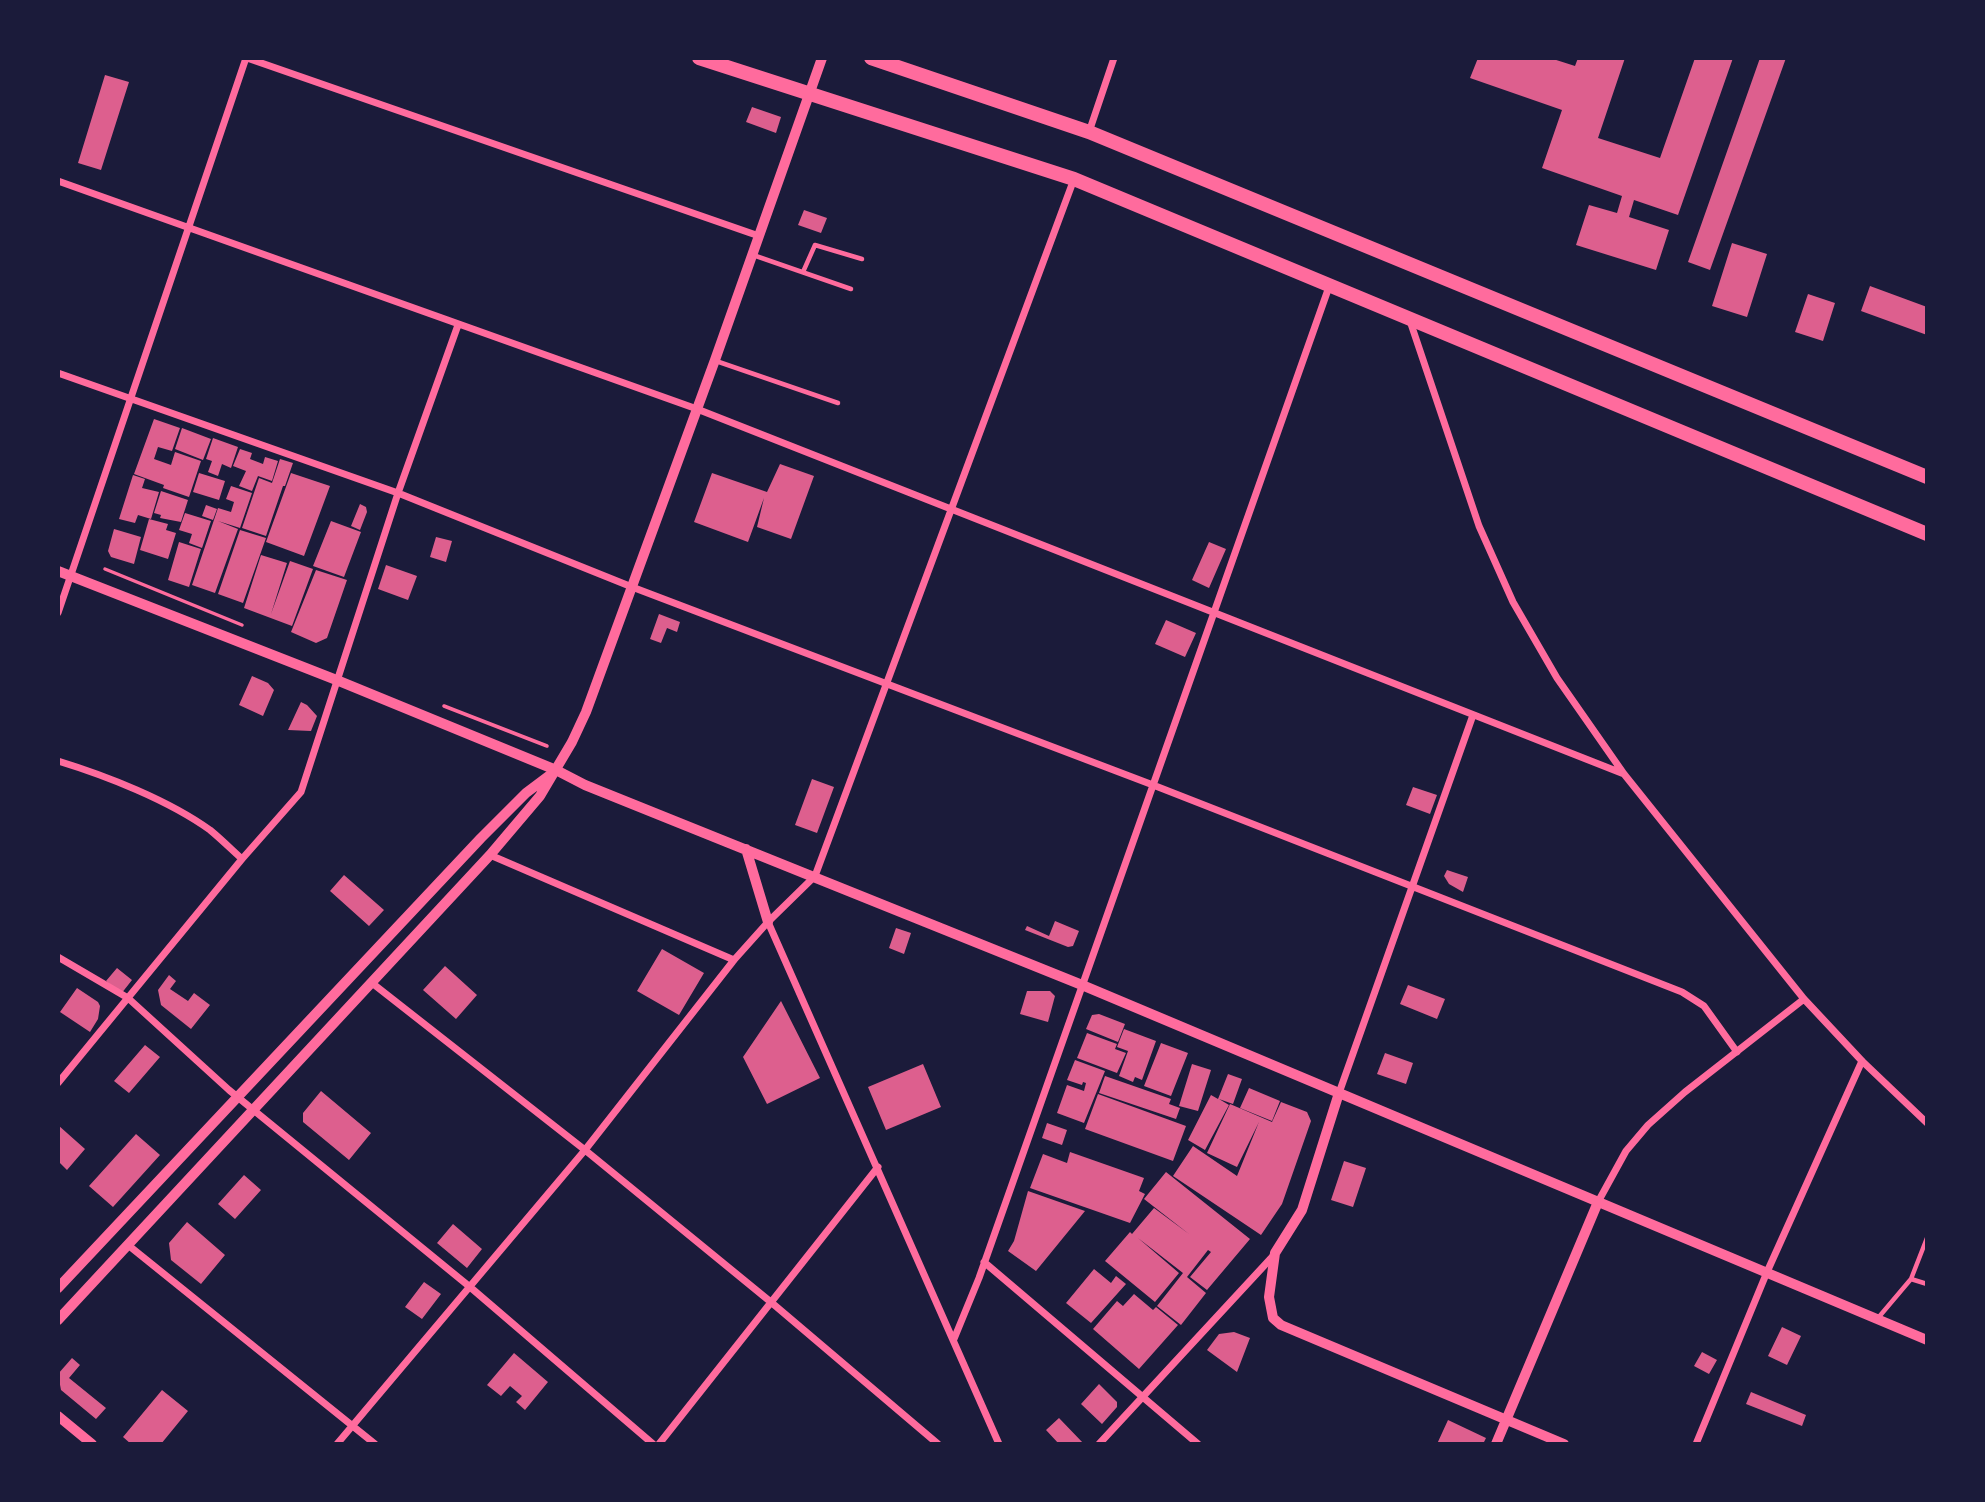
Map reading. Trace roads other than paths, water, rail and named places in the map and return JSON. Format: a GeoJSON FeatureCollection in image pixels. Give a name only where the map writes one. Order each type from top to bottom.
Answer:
{"type":"FeatureCollection","features":[{"type":"Feature","properties":{"kind":"main road"},"geometry":{"type":"LineString","coordinates":[[699,58],[1074,178],[1927,534]]}},
{"type":"Feature","properties":{"kind":"main road"},"geometry":{"type":"LineString","coordinates":[[871,58],[1089,132],[1927,477]]}},
{"type":"Feature","properties":{"kind":"street"},"geometry":{"type":"LineString","coordinates":[[58,614],[246,58],[759,236]]}},
{"type":"Feature","properties":{"kind":"street"},"geometry":{"type":"LineString","coordinates":[[58,1320],[491,855],[540,796],[556,770],[586,712],[822,58]]}},
{"type":"Feature","properties":{"kind":"street"},"geometry":{"type":"LineString","coordinates":[[1089,132],[1114,58]]}},
{"type":"Feature","properties":{"kind":"street"},"geometry":{"type":"LineString","coordinates":[[337,1444],[585,1150],[734,960],[768,922],[815,877],[1074,178]]}},
{"type":"Feature","properties":{"kind":"street"},"geometry":{"type":"LineString","coordinates":[[58,181],[697,409],[1623,774]]}},
{"type":"Feature","properties":{"kind":"street"},"geometry":{"type":"LineString","coordinates":[[954,1339],[979,1278],[1331,284]]}},
{"type":"Feature","properties":{"kind":"street"},"geometry":{"type":"LineString","coordinates":[[1409,317],[1479,526],[1513,602],[1557,678],[1623,774],[1804,999],[1862,1061],[1927,1123]]}},
{"type":"Feature","properties":{"kind":"street"},"geometry":{"type":"LineString","coordinates":[[58,1083],[242,859],[301,792],[398,494],[458,325]]}},
{"type":"Feature","properties":{"kind":"street"},"geometry":{"type":"LineString","coordinates":[[58,373],[398,494],[632,587],[1414,886],[1689,995],[1704,1006],[1737,1052]]}},
{"type":"Feature","properties":{"kind":"street"},"geometry":{"type":"LineString","coordinates":[[58,571],[339,681],[556,770],[585,785],[1082,985],[1927,1340]]}},
{"type":"Feature","properties":{"kind":"street"},"geometry":{"type":"LineString","coordinates":[[1099,1444],[1275,1253],[1302,1210],[1339,1093],[1473,715]]}},
{"type":"Feature","properties":{"kind":"street"},"geometry":{"type":"LineString","coordinates":[[58,761],[101,774],[170,807],[209,830],[242,859]]}},
{"type":"Feature","properties":{"kind":"street"},"geometry":{"type":"LineString","coordinates":[[58,1287],[481,838],[526,793],[556,770]]}},
{"type":"Feature","properties":{"kind":"street"},"geometry":{"type":"LineString","coordinates":[[746,849],[768,922],[999,1444]]}},
{"type":"Feature","properties":{"kind":"street"},"geometry":{"type":"LineString","coordinates":[[491,855],[734,960]]}},
{"type":"Feature","properties":{"kind":"street"},"geometry":{"type":"LineString","coordinates":[[58,957],[128,999],[238,1097],[470,1287],[653,1444]]}},
{"type":"Feature","properties":{"kind":"street"},"geometry":{"type":"LineString","coordinates":[[372,983],[585,1150],[772,1303],[938,1444]]}},
{"type":"Feature","properties":{"kind":"street"},"geometry":{"type":"LineString","coordinates":[[1496,1444],[1598,1202],[1626,1151],[1648,1125],[1685,1092],[1804,999]]}},
{"type":"Feature","properties":{"kind":"street"},"geometry":{"type":"LineString","coordinates":[[1696,1444],[1767,1272],[1862,1061]]}},
{"type":"Feature","properties":{"kind":"street"},"geometry":{"type":"LineString","coordinates":[[659,1444],[878,1167]]}},
{"type":"Feature","properties":{"kind":"street"},"geometry":{"type":"LineString","coordinates":[[128,1245],[375,1444]]}},
{"type":"Feature","properties":{"kind":"street"},"geometry":{"type":"LineString","coordinates":[[1275,1253],[1269,1297],[1273,1318],[1281,1325],[1564,1444]]}},
{"type":"Feature","properties":{"kind":"street"},"geometry":{"type":"LineString","coordinates":[[984,1262],[1198,1444]]}},
{"type":"Feature","properties":{"kind":"street"},"geometry":{"type":"LineString","coordinates":[[58,1416],[92,1444]]}},
{"type":"Feature","properties":{"kind":"lane"},"geometry":{"type":"LineString","coordinates":[[803,272],[815,245],[862,259]]}},
{"type":"Feature","properties":{"kind":"lane"},"geometry":{"type":"LineString","coordinates":[[752,255],[851,289]]}},
{"type":"Feature","properties":{"kind":"lane"},"geometry":{"type":"LineString","coordinates":[[715,360],[838,403]]}},
{"type":"Feature","properties":{"kind":"lane"},"geometry":{"type":"LineString","coordinates":[[1877,1319],[1911,1279],[1927,1238]]}},
{"type":"Feature","properties":{"kind":"lane"},"geometry":{"type":"LineString","coordinates":[[1911,1279],[1927,1284]]}}]}
